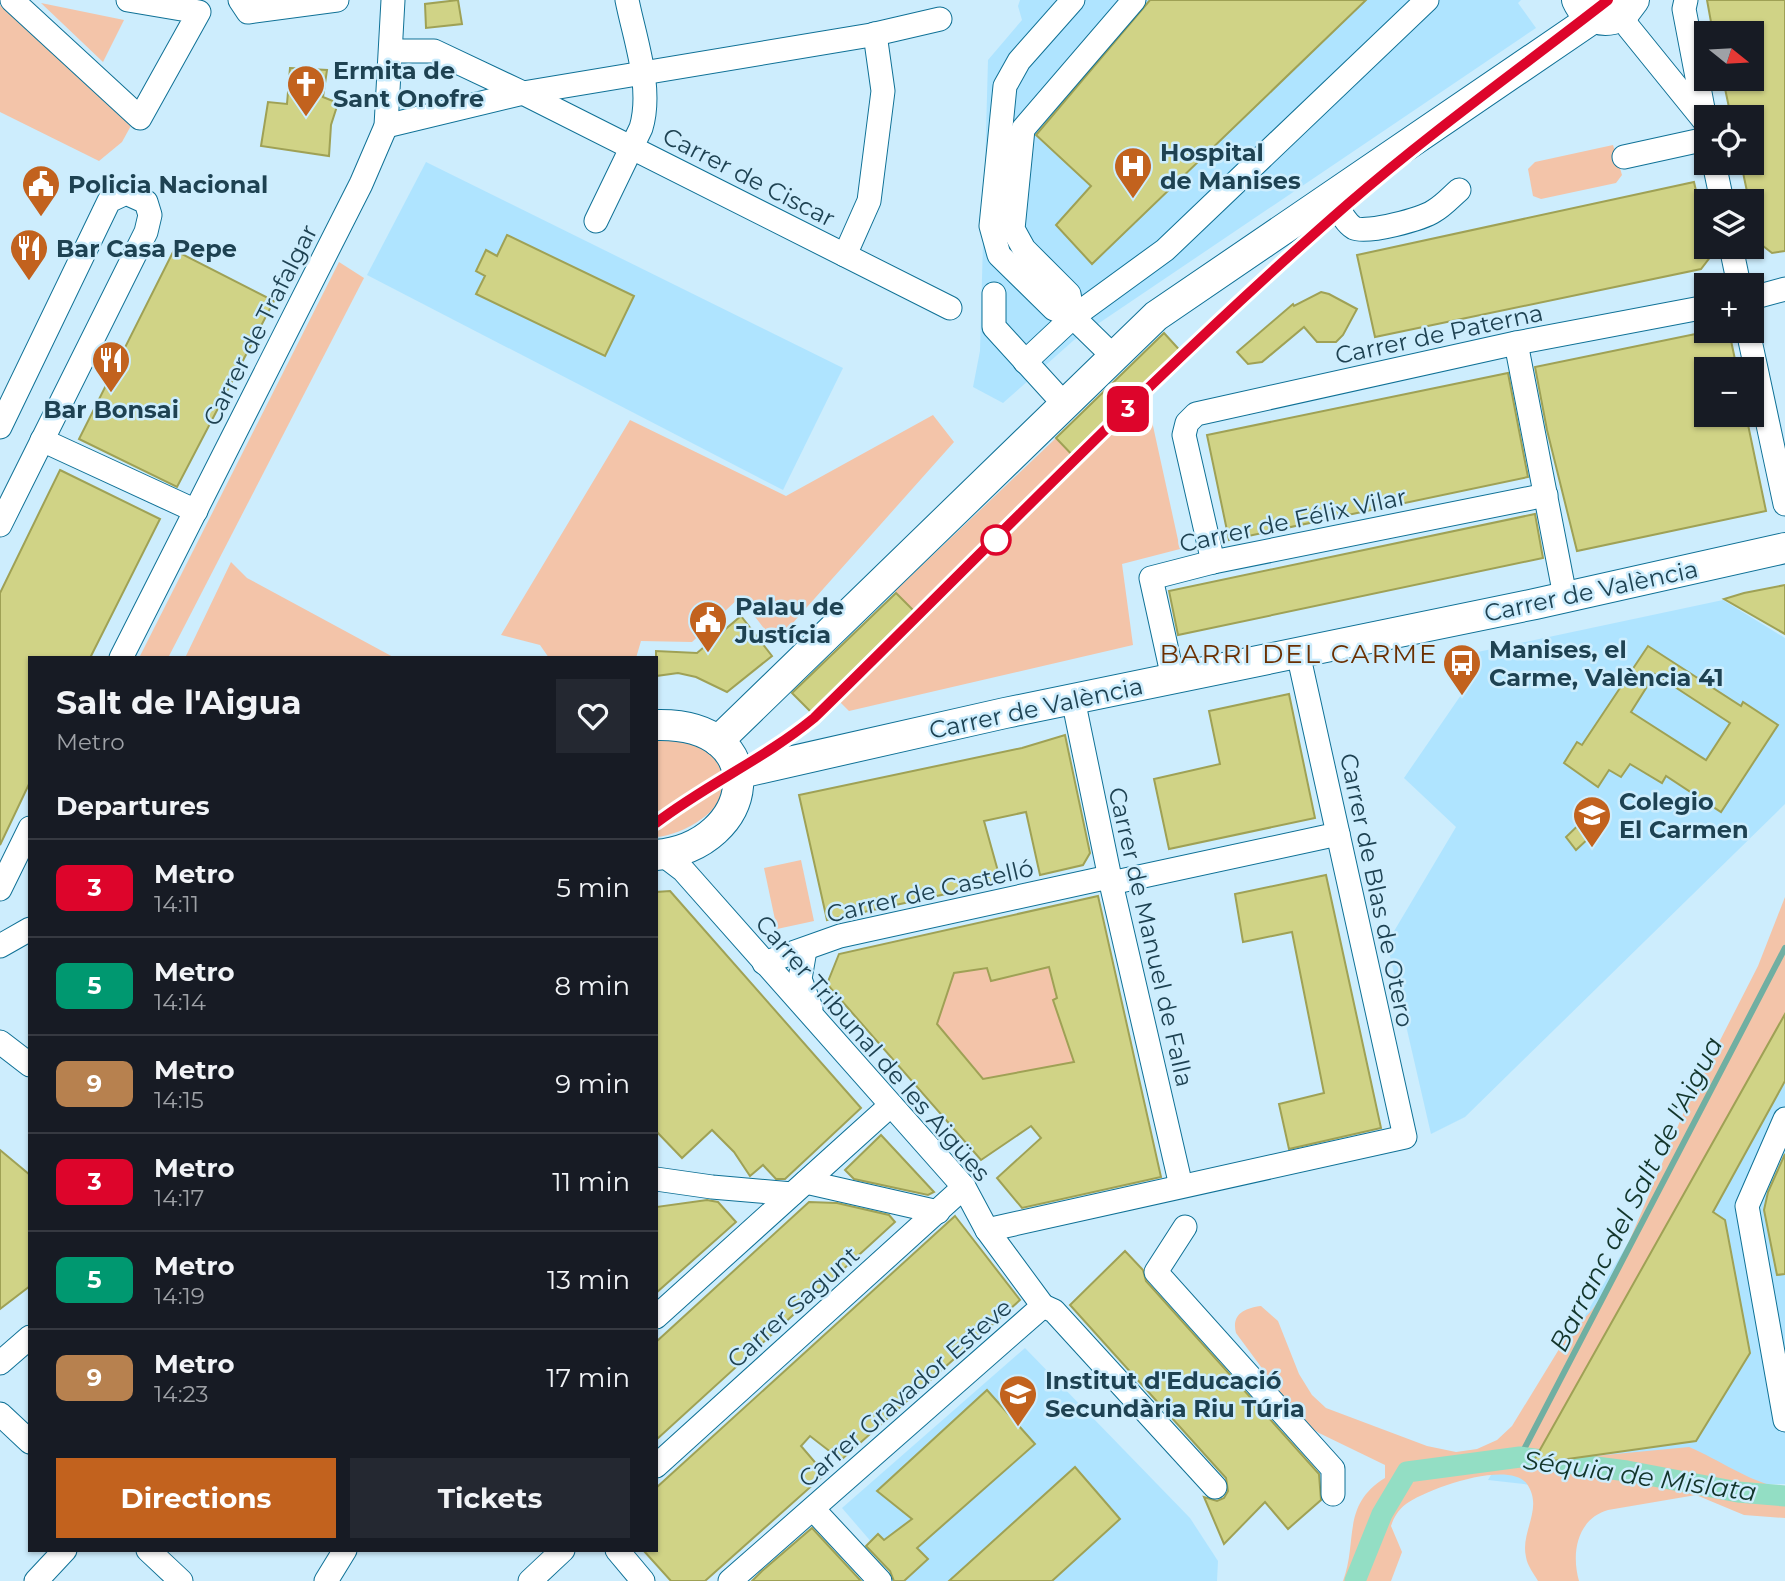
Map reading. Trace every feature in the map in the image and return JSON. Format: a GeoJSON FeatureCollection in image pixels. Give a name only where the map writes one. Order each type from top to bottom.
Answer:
{"type":"FeatureCollection","features":[{"type":"Feature","properties":{"kind":"main road"},"geometry":{"type":"LineString","coordinates":[[718,741],[1156,316],[1332,197],[1585,9],[1603,21],[1628,8]]}},
{"type":"Feature","properties":{"kind":"main road","name":"Carrer de València"},"geometry":{"type":"LineString","coordinates":[[740,773],[1073,699],[1785,548]]}},
{"type":"Feature","properties":{"kind":"main road"},"geometry":{"type":"LineString","coordinates":[[658,725],[690,728],[718,741],[731,755],[740,773],[736,800],[716,829],[700,842],[659,854]]}},
{"type":"Feature","properties":{"kind":"street"},"geometry":{"type":"LineString","coordinates":[[12,0],[140,118],[199,12],[128,0]]}},
{"type":"Feature","properties":{"kind":"street"},"geometry":{"type":"LineString","coordinates":[[244,6],[337,0]]}},
{"type":"Feature","properties":{"kind":"street","name":"Carrer de Trafalgar"},"geometry":{"type":"LineString","coordinates":[[122,656],[361,184],[386,126],[393,0]]}},
{"type":"Feature","properties":{"kind":"street"},"geometry":{"type":"LineString","coordinates":[[596,221],[646,113],[627,0]]}},
{"type":"Feature","properties":{"kind":"street"},"geometry":{"type":"LineString","coordinates":[[1073,0],[1019,61],[1005,86],[992,226],[999,255],[1054,309],[1073,317],[1114,357]]}},
{"type":"Feature","properties":{"kind":"street"},"geometry":{"type":"LineString","coordinates":[[1073,317],[1069,294],[1024,250],[1013,229],[1023,129],[1134,0]]}},
{"type":"Feature","properties":{"kind":"street"},"geometry":{"type":"LineString","coordinates":[[1025,362],[1073,317],[1164,250],[1427,0]]}},
{"type":"Feature","properties":{"kind":"street"},"geometry":{"type":"LineString","coordinates":[[1686,0],[1684,9],[1703,105]]}},
{"type":"Feature","properties":{"kind":"street"},"geometry":{"type":"LineString","coordinates":[[1628,8],[1629,28],[1694,108]]}},
{"type":"Feature","properties":{"kind":"street"},"geometry":{"type":"LineString","coordinates":[[386,126],[523,93],[875,34],[940,19]]}},
{"type":"Feature","properties":{"kind":"street"},"geometry":{"type":"LineString","coordinates":[[845,255],[869,201],[883,91],[875,34]]}},
{"type":"Feature","properties":{"kind":"street","name":"Carrer de Ciscar"},"geometry":{"type":"LineString","coordinates":[[391,51],[433,51],[523,93],[950,308]]}},
{"type":"Feature","properties":{"kind":"street"},"geometry":{"type":"LineString","coordinates":[[1625,157],[1694,142]]}},
{"type":"Feature","properties":{"kind":"street"},"geometry":{"type":"LineString","coordinates":[[1332,197],[1347,222],[1356,229],[1366,230],[1422,217],[1435,211],[1459,190]]}},
{"type":"Feature","properties":{"kind":"street"},"geometry":{"type":"LineString","coordinates":[[0,525],[146,232],[150,215],[146,202],[126,192],[109,201],[1,421]]}},
{"type":"Feature","properties":{"kind":"street"},"geometry":{"type":"LineString","coordinates":[[1764,295],[1785,289]]}},
{"type":"Feature","properties":{"kind":"street"},"geometry":{"type":"LineString","coordinates":[[994,294],[994,327],[1065,405]]}},
{"type":"Feature","properties":{"kind":"street","name":"Carrer de Paterna"},"geometry":{"type":"LineString","coordinates":[[1213,562],[1184,435],[1187,423],[1196,414],[1516,343],[1694,309]]}},
{"type":"Feature","properties":{"kind":"street"},"geometry":{"type":"LineString","coordinates":[[1516,343],[1566,596]]}},
{"type":"Feature","properties":{"kind":"street"},"geometry":{"type":"LineString","coordinates":[[1751,343],[1785,504]]}},
{"type":"Feature","properties":{"kind":"street"},"geometry":{"type":"LineString","coordinates":[[42,440],[195,510]]}},
{"type":"Feature","properties":{"kind":"street","name":"Carrer de Félix Vilar"},"geometry":{"type":"LineString","coordinates":[[1173,678],[1151,578],[1213,562],[1546,495]]}},
{"type":"Feature","properties":{"kind":"street","name":"Carrer de Blas de Otero"},"geometry":{"type":"LineString","coordinates":[[1181,1186],[1405,1137],[1298,653]]}},
{"type":"Feature","properties":{"kind":"street","name":"Carrer de Manuel de Falla"},"geometry":{"type":"LineString","coordinates":[[1073,699],[1110,880],[1181,1186]]}},
{"type":"Feature","properties":{"kind":"street"},"geometry":{"type":"LineString","coordinates":[[0,889],[28,832]]}},
{"type":"Feature","properties":{"kind":"street","name":"Carrer de Castelló"},"geometry":{"type":"LineString","coordinates":[[764,963],[840,936],[1338,834]]}},
{"type":"Feature","properties":{"kind":"street","name":"Carrer Tribunal de les Aigües"},"geometry":{"type":"LineString","coordinates":[[659,854],[683,870],[964,1187],[987,1230]]}},
{"type":"Feature","properties":{"kind":"street"},"geometry":{"type":"LineString","coordinates":[[0,946],[28,930]]}},
{"type":"Feature","properties":{"kind":"street"},"geometry":{"type":"LineString","coordinates":[[805,950],[800,979],[816,1021]]}},
{"type":"Feature","properties":{"kind":"street"},"geometry":{"type":"LineString","coordinates":[[0,1042],[28,1063]]}},
{"type":"Feature","properties":{"kind":"street"},"geometry":{"type":"LineString","coordinates":[[658,1315],[891,1105]]}},
{"type":"Feature","properties":{"kind":"street"},"geometry":{"type":"LineString","coordinates":[[1785,1119],[1747,1206],[1785,1420]]}},
{"type":"Feature","properties":{"kind":"street"},"geometry":{"type":"LineString","coordinates":[[658,1179],[712,1187],[799,1188],[938,1212]]}},
{"type":"Feature","properties":{"kind":"street"},"geometry":{"type":"LineString","coordinates":[[987,1230],[1181,1186]]}},
{"type":"Feature","properties":{"kind":"street","name":"Carrer Sagunt"},"geometry":{"type":"LineString","coordinates":[[658,1464],[964,1187]]}},
{"type":"Feature","properties":{"kind":"street"},"geometry":{"type":"LineString","coordinates":[[1185,1227],[1156,1272],[1333,1469],[1333,1494]]}},
{"type":"Feature","properties":{"kind":"street","name":"Carrer Gravador Esteve"},"geometry":{"type":"LineString","coordinates":[[730,1581],[1043,1306],[987,1230]]}},
{"type":"Feature","properties":{"kind":"street"},"geometry":{"type":"LineString","coordinates":[[1043,1306],[1054,1311],[1214,1487]]}},
{"type":"Feature","properties":{"kind":"street"},"geometry":{"type":"LineString","coordinates":[[0,1363],[28,1339]]}},
{"type":"Feature","properties":{"kind":"street"},"geometry":{"type":"LineString","coordinates":[[0,1414],[28,1440]]}},
{"type":"Feature","properties":{"kind":"street"},"geometry":{"type":"LineString","coordinates":[[813,1509],[880,1581]]}},
{"type":"Feature","properties":{"kind":"street"},"geometry":{"type":"LineString","coordinates":[[36,1581],[63,1552]]}},
{"type":"Feature","properties":{"kind":"street"},"geometry":{"type":"LineString","coordinates":[[150,1552],[181,1581]]}},
{"type":"Feature","properties":{"kind":"street"},"geometry":{"type":"LineString","coordinates":[[326,1581],[344,1552]]}},
{"type":"Feature","properties":{"kind":"street"},"geometry":{"type":"LineString","coordinates":[[530,1581],[561,1552]]}},
{"type":"Feature","properties":{"kind":"street"},"geometry":{"type":"LineString","coordinates":[[619,1552],[643,1581]]}},
{"type":"Feature","properties":{"kind":"shaded area","name":"Hospital de Manises"},"geometry":{"type":"Polygon","coordinates":[[[1020,0],[1521,0],[1518,3],[1536,28],[1074,340],[1003,403],[973,387],[980,351],[988,60],[1022,20],[1018,6],[1020,0]]]}},
{"type":"Feature","properties":{"kind":"shaded area"},"geometry":{"type":"Polygon","coordinates":[[[41,3],[124,20],[103,62],[41,3]]]}},
{"type":"Feature","properties":{"kind":"shaded area"},"geometry":{"type":"Polygon","coordinates":[[[0,5],[133,122],[122,142],[99,161],[0,112],[0,5]]]}},
{"type":"Feature","properties":{"kind":"shaded area"},"geometry":{"type":"Polygon","coordinates":[[[1613,145],[1622,175],[1616,183],[1541,199],[1533,196],[1528,169],[1535,162],[1613,145]]]}},
{"type":"Feature","properties":{"kind":"shaded area"},"geometry":{"type":"Polygon","coordinates":[[[426,162],[843,368],[783,490],[367,275],[426,162]]]}},
{"type":"Feature","properties":{"kind":"shaded area"},"geometry":{"type":"Polygon","coordinates":[[[339,262],[364,278],[169,656],[140,656],[339,262]]]}},
{"type":"Feature","properties":{"kind":"shaded area"},"geometry":{"type":"Polygon","coordinates":[[[1146,394],[1180,549],[1122,564],[1133,645],[849,711],[837,699],[919,617],[895,591],[1056,438],[1078,460],[1146,394]]]}},
{"type":"Feature","properties":{"kind":"shaded area"},"geometry":{"type":"Polygon","coordinates":[[[933,415],[954,442],[775,643],[740,597],[692,642],[641,641],[637,656],[548,656],[540,645],[501,635],[630,420],[786,496],[933,415]]]}},
{"type":"Feature","properties":{"kind":"shaded area"},"geometry":{"type":"Polygon","coordinates":[[[231,562],[247,578],[391,656],[186,656],[231,562]]]}},
{"type":"Feature","properties":{"kind":"shaded area","name":"Colegio El Carmen"},"geometry":{"type":"Polygon","coordinates":[[[1723,600],[1785,638],[1785,804],[1465,1117],[1431,1134],[1387,943],[1456,827],[1404,778],[1472,679],[1454,657],[1723,600]]]}},
{"type":"Feature","properties":{"kind":"shaded area"},"geometry":{"type":"Polygon","coordinates":[[[658,737],[686,739],[699,743],[723,769],[726,783],[722,796],[713,809],[686,828],[658,837],[658,737]]]}},
{"type":"Feature","properties":{"kind":"shaded area"},"geometry":{"type":"Polygon","coordinates":[[[801,860],[814,921],[777,929],[764,868],[801,860]]]}},
{"type":"Feature","properties":{"kind":"shaded area"},"geometry":{"type":"Polygon","coordinates":[[[1785,897],[1785,1014],[1542,1461],[1689,1447],[1748,1476],[1785,1489],[1785,1518],[1744,1515],[1696,1495],[1608,1510],[1589,1521],[1579,1538],[1576,1559],[1579,1581],[1538,1581],[1528,1563],[1525,1547],[1533,1511],[1532,1493],[1527,1484],[1517,1477],[1486,1475],[1448,1484],[1416,1498],[1401,1509],[1391,1526],[1402,1552],[1391,1581],[1343,1581],[1356,1512],[1371,1489],[1385,1478],[1385,1465],[1319,1433],[1301,1421],[1236,1333],[1237,1317],[1245,1310],[1261,1306],[1278,1321],[1299,1374],[1312,1395],[1326,1408],[1427,1446],[1456,1452],[1477,1449],[1497,1440],[1512,1426],[1564,1341],[1592,1310],[1612,1282],[1686,1107],[1758,966],[1785,897]]]}},
{"type":"Feature","properties":{"kind":"shaded area"},"geometry":{"type":"Polygon","coordinates":[[[1049,967],[1074,1062],[984,1079],[926,1012],[954,973],[987,968],[991,981],[1049,967]]]}},
{"type":"Feature","properties":{"kind":"shaded area"},"geometry":{"type":"Polygon","coordinates":[[[1785,977],[1785,1484],[1549,1487],[1488,1480],[1785,977]]]}},
{"type":"Feature","properties":{"kind":"shaded area","name":"Institut d'Educació Secundària Riu Túria"},"geometry":{"type":"Polygon","coordinates":[[[1025,1348],[1190,1518],[1218,1561],[1217,1581],[905,1581],[842,1508],[1025,1348]]]}},
{"type":"Feature","properties":{"kind":"building"},"geometry":{"type":"Polygon","coordinates":[[[458,0],[462,24],[426,28],[425,4],[458,0]]]}},
{"type":"Feature","properties":{"kind":"building"},"geometry":{"type":"Polygon","coordinates":[[[1150,0],[1366,0],[1092,264],[1056,225],[1091,186],[1036,135],[1150,0]]]}},
{"type":"Feature","properties":{"kind":"building"},"geometry":{"type":"Polygon","coordinates":[[[1707,0],[1785,0],[1785,251],[1772,253],[1764,247],[1764,189],[1746,189],[1744,175],[1764,175],[1764,105],[1728,105],[1726,91],[1764,91],[1764,21],[1711,21],[1707,0]]]}},
{"type":"Feature","properties":{"kind":"building"},"geometry":{"type":"Polygon","coordinates":[[[290,68],[327,70],[323,97],[338,103],[331,125],[329,156],[261,146],[268,102],[287,104],[290,68]]]}},
{"type":"Feature","properties":{"kind":"building"},"geometry":{"type":"Polygon","coordinates":[[[1694,182],[1694,259],[1709,259],[1701,269],[1375,337],[1357,255],[1694,182]]]}},
{"type":"Feature","properties":{"kind":"building"},"geometry":{"type":"Polygon","coordinates":[[[507,235],[634,296],[605,356],[476,294],[485,276],[476,271],[486,250],[497,256],[507,235]]]}},
{"type":"Feature","properties":{"kind":"building"},"geometry":{"type":"Polygon","coordinates":[[[174,250],[274,301],[177,487],[79,439],[174,250]]]}},
{"type":"Feature","properties":{"kind":"building"},"geometry":{"type":"Polygon","coordinates":[[[1321,292],[1357,309],[1343,335],[1336,342],[1317,342],[1304,327],[1262,362],[1248,364],[1237,352],[1293,304],[1294,306],[1321,292]]]}},
{"type":"Feature","properties":{"kind":"building"},"geometry":{"type":"Polygon","coordinates":[[[1164,333],[1185,356],[1078,461],[1056,438],[1164,333]]]}},
{"type":"Feature","properties":{"kind":"building"},"geometry":{"type":"Polygon","coordinates":[[[1694,334],[1694,343],[1732,343],[1734,357],[1694,357],[1694,427],[1748,427],[1766,511],[1577,551],[1547,430],[1535,367],[1694,334]]]}},
{"type":"Feature","properties":{"kind":"building"},"geometry":{"type":"Polygon","coordinates":[[[1508,373],[1528,477],[1229,540],[1207,435],[1508,373]]]}},
{"type":"Feature","properties":{"kind":"building"},"geometry":{"type":"Polygon","coordinates":[[[60,470],[160,519],[91,656],[28,656],[28,786],[0,845],[0,593],[60,470]]]}},
{"type":"Feature","properties":{"kind":"building"},"geometry":{"type":"Polygon","coordinates":[[[1535,514],[1543,558],[1178,635],[1169,591],[1535,514]]]}},
{"type":"Feature","properties":{"kind":"building"},"geometry":{"type":"Polygon","coordinates":[[[1785,585],[1785,634],[1724,599],[1744,593],[1785,585]]]}},
{"type":"Feature","properties":{"kind":"building"},"geometry":{"type":"Polygon","coordinates":[[[896,593],[920,617],[817,718],[792,693],[896,593]]]}},
{"type":"Feature","properties":{"kind":"building","name":"Palau de Justícia"},"geometry":{"type":"Polygon","coordinates":[[[741,616],[772,656],[727,692],[696,677],[678,673],[658,676],[656,651],[697,653],[741,616]]]}},
{"type":"Feature","properties":{"kind":"building"},"geometry":{"type":"Polygon","coordinates":[[[1648,646],[1741,706],[1743,702],[1778,725],[1721,812],[1666,776],[1662,783],[1630,764],[1621,777],[1609,770],[1598,787],[1564,763],[1577,742],[1582,745],[1648,646]],[[1655,674],[1631,712],[1706,760],[1730,723],[1655,674]]]}},
{"type":"Feature","properties":{"kind":"building"},"geometry":{"type":"Polygon","coordinates":[[[1289,694],[1315,818],[1169,849],[1154,779],[1220,764],[1209,711],[1289,694]]]}},
{"type":"Feature","properties":{"kind":"building"},"geometry":{"type":"Polygon","coordinates":[[[1065,735],[1090,853],[1083,865],[1040,875],[1026,812],[984,821],[1001,882],[827,920],[799,795],[1022,748],[1065,735]]]}},
{"type":"Feature","properties":{"kind":"building"},"geometry":{"type":"Polygon","coordinates":[[[1593,811],[1604,824],[1576,850],[1566,837],[1593,811]]]}},
{"type":"Feature","properties":{"kind":"building"},"geometry":{"type":"Polygon","coordinates":[[[1326,875],[1381,1128],[1289,1149],[1279,1104],[1324,1093],[1292,932],[1243,942],[1235,894],[1326,875]]]}},
{"type":"Feature","properties":{"kind":"building"},"geometry":{"type":"Polygon","coordinates":[[[670,891],[861,1108],[785,1179],[776,1179],[763,1165],[750,1176],[734,1152],[712,1130],[682,1158],[658,1133],[658,892],[670,891]]]}},
{"type":"Feature","properties":{"kind":"building"},"geometry":{"type":"Polygon","coordinates":[[[1098,896],[1161,1177],[1022,1208],[997,1178],[1041,1138],[1031,1126],[981,1160],[827,984],[839,954],[1098,896]],[[1049,967],[991,981],[987,968],[954,973],[937,1024],[983,1079],[1074,1062],[1053,1000],[1057,998],[1049,967]]]}},
{"type":"Feature","properties":{"kind":"building"},"geometry":{"type":"Polygon","coordinates":[[[1785,1014],[1785,1081],[1713,1212],[1725,1220],[1750,1353],[1696,1441],[1532,1464],[1785,1014]]]}},
{"type":"Feature","properties":{"kind":"building"},"geometry":{"type":"Polygon","coordinates":[[[881,1135],[934,1192],[928,1195],[854,1179],[845,1170],[881,1135]]]}},
{"type":"Feature","properties":{"kind":"building"},"geometry":{"type":"Polygon","coordinates":[[[0,1150],[28,1173],[28,1288],[0,1309],[0,1150]]]}},
{"type":"Feature","properties":{"kind":"building"},"geometry":{"type":"Polygon","coordinates":[[[1785,1154],[1785,1274],[1777,1275],[1764,1210],[1768,1192],[1785,1154]]]}},
{"type":"Feature","properties":{"kind":"building"},"geometry":{"type":"Polygon","coordinates":[[[707,1200],[718,1202],[736,1222],[658,1291],[658,1207],[707,1200]]]}},
{"type":"Feature","properties":{"kind":"building"},"geometry":{"type":"Polygon","coordinates":[[[809,1202],[837,1203],[889,1215],[895,1222],[658,1438],[658,1340],[809,1202]]]}},
{"type":"Feature","properties":{"kind":"building"},"geometry":{"type":"Polygon","coordinates":[[[955,1216],[1020,1300],[841,1460],[810,1436],[801,1446],[825,1474],[705,1581],[671,1581],[645,1552],[658,1552],[658,1486],[955,1216]]]}},
{"type":"Feature","properties":{"kind":"building"},"geometry":{"type":"Polygon","coordinates":[[[1125,1251],[1143,1270],[1146,1281],[1319,1474],[1321,1500],[1288,1529],[1265,1502],[1224,1544],[1204,1497],[1217,1501],[1224,1498],[1228,1491],[1226,1478],[1070,1305],[1125,1251]]]}},
{"type":"Feature","properties":{"kind":"building"},"geometry":{"type":"Polygon","coordinates":[[[987,1390],[1035,1444],[917,1548],[928,1559],[904,1581],[894,1581],[890,1571],[866,1546],[878,1534],[884,1540],[912,1519],[877,1491],[987,1390]]]}},
{"type":"Feature","properties":{"kind":"building"},"geometry":{"type":"Polygon","coordinates":[[[1075,1467],[1120,1519],[1052,1581],[949,1581],[1075,1467]]]}},
{"type":"Feature","properties":{"kind":"building"},"geometry":{"type":"Polygon","coordinates":[[[812,1528],[861,1581],[752,1581],[762,1571],[812,1528]]]}},
{"type":"Feature","properties":{"kind":"waterway","name":"Barranc del Salt de l'Aigua"},"geometry":{"type":"LineString","coordinates":[[1520,1457],[1785,948]]}},
{"type":"Feature","properties":{"kind":"waterway","name":"Séquia de Mislata"},"geometry":{"type":"LineString","coordinates":[[1355,1581],[1382,1514],[1407,1472],[1520,1457],[1627,1471],[1738,1492],[1785,1496]]}},
{"type":"Feature","properties":{"kind":"metro line","name":"3"},"geometry":{"type":"LineString","coordinates":[[658,821],[678,806],[780,746],[814,718],[1188,350],[1281,263],[1418,146],[1608,0]]}},
{"type":"Feature","properties":{"kind":"place","name":"Ermita de Sant Onofre"},"geometry":{"type":"Point","coordinates":[306,118]}},
{"type":"Feature","properties":{"kind":"place","name":"Hospital de Manises"},"geometry":{"type":"Point","coordinates":[1133,200]}},
{"type":"Feature","properties":{"kind":"place","name":"Policia Nacional"},"geometry":{"type":"Point","coordinates":[41,218]}},
{"type":"Feature","properties":{"kind":"place","name":"Bar Casa Pepe"},"geometry":{"type":"Point","coordinates":[29,282]}},
{"type":"Feature","properties":{"kind":"place","name":"Bar Bonsai"},"geometry":{"type":"Point","coordinates":[111,394]}},
{"type":"Feature","properties":{"kind":"place","name":"Palau de Justícia"},"geometry":{"type":"Point","coordinates":[708,654]}},
{"type":"Feature","properties":{"kind":"place","name":"Manises, el Carme, València 41"},"geometry":{"type":"Point","coordinates":[1462,697]}},
{"type":"Feature","properties":{"kind":"place","name":"Colegio El Carmen"},"geometry":{"type":"Point","coordinates":[1592,849]}},
{"type":"Feature","properties":{"kind":"place","name":"Institut d'Educació Secundària Riu Túria"},"geometry":{"type":"Point","coordinates":[1018,1428]}},
{"type":"Feature","properties":{"kind":"district","name":"BARRI DEL CARME"},"geometry":{"type":"Point","coordinates":[1299,654]}}]}
